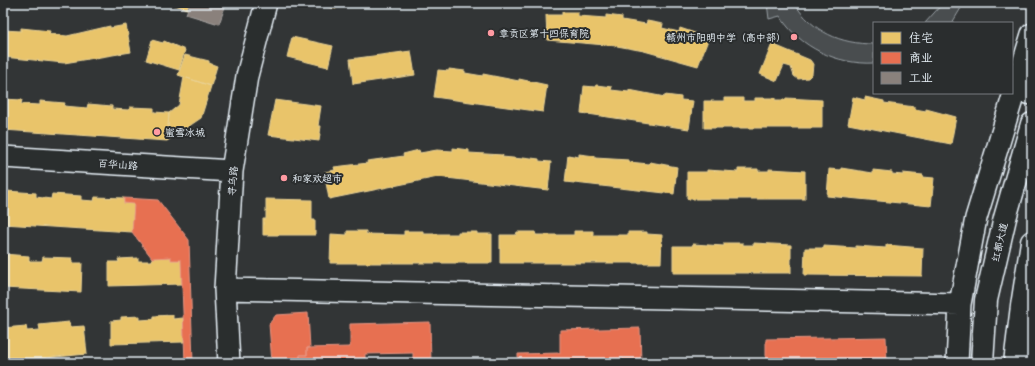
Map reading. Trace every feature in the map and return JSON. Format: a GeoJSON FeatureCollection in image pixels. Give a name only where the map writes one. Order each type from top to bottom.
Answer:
{"type":"FeatureCollection","features":[{"type":"Feature","properties":{"kind":"main road","name":"红都大道"},"geometry":{"type":"LineString","coordinates":[[982,363],[986,300],[1005,218],[1032,124]]}},
{"type":"Feature","properties":{"kind":"main road"},"geometry":{"type":"LineString","coordinates":[[1016,363],[1022,306],[1032,242]]}},
{"type":"Feature","properties":{"kind":"street","name":"寻乌路"},"geometry":{"type":"LineString","coordinates":[[230,363],[225,289],[232,171],[247,76],[266,3]]}},
{"type":"Feature","properties":{"kind":"street"},"geometry":{"type":"LineString","coordinates":[[957,363],[960,304],[976,218],[1023,92],[1032,34]]}},
{"type":"Feature","properties":{"kind":"street","name":"百华山路"},"geometry":{"type":"LineString","coordinates":[[3,157],[232,171]]}},
{"type":"Feature","properties":{"kind":"street"},"geometry":{"type":"LineString","coordinates":[[225,289],[960,304]]}},
{"type":"Feature","properties":{"kind":"shaded area"},"geometry":{"type":"Polygon","coordinates":[[[767,3],[794,3],[810,22],[828,34],[850,42],[873,44],[873,63],[846,61],[820,52],[798,37],[780,16],[769,19],[767,3]]]}},
{"type":"Feature","properties":{"kind":"shaded area"},"geometry":{"type":"Polygon","coordinates":[[[943,3],[964,3],[953,22],[926,22],[943,3]]]}},
{"type":"Feature","properties":{"kind":"building: 住宅"},"geometry":{"type":"Polygon","coordinates":[[[169,3],[189,3],[187,9],[169,3]]]}},
{"type":"Feature","properties":{"kind":"building: 住宅"},"geometry":{"type":"Polygon","coordinates":[[[315,3],[338,3],[336,9],[315,3]]]}},
{"type":"Feature","properties":{"kind":"building: 住宅"},"geometry":{"type":"Polygon","coordinates":[[[562,12],[578,12],[578,16],[606,18],[606,15],[622,17],[622,20],[646,24],[647,21],[663,24],[662,28],[679,32],[680,28],[695,33],[694,37],[708,40],[698,66],[644,51],[617,46],[547,40],[546,15],[562,15],[562,12]]]}},
{"type":"Feature","properties":{"kind":"building: 住宅"},"geometry":{"type":"Polygon","coordinates":[[[126,25],[131,52],[64,63],[3,57],[3,30],[21,31],[21,28],[50,31],[49,34],[67,36],[110,26],[110,28],[126,25]]]}},
{"type":"Feature","properties":{"kind":"building: 住宅"},"geometry":{"type":"Polygon","coordinates":[[[292,37],[333,46],[328,67],[287,57],[292,37]]]}},
{"type":"Feature","properties":{"kind":"building: 住宅"},"geometry":{"type":"Polygon","coordinates":[[[152,40],[163,43],[164,41],[185,50],[179,70],[146,60],[152,40]]]}},
{"type":"Feature","properties":{"kind":"building: 住宅"},"geometry":{"type":"Polygon","coordinates":[[[772,44],[810,60],[813,64],[812,74],[808,78],[798,79],[794,76],[791,67],[784,65],[777,81],[760,74],[772,44]]]}},
{"type":"Feature","properties":{"kind":"building: 住宅"},"geometry":{"type":"Polygon","coordinates":[[[411,51],[415,75],[353,84],[350,59],[411,51]]]}},
{"type":"Feature","properties":{"kind":"building: 住宅"},"geometry":{"type":"Polygon","coordinates":[[[185,55],[209,61],[209,63],[217,66],[211,86],[178,75],[185,55]]]}},
{"type":"Feature","properties":{"kind":"building: 住宅"},"geometry":{"type":"Polygon","coordinates":[[[449,69],[465,71],[465,73],[483,76],[483,74],[519,81],[519,79],[547,85],[543,112],[434,97],[438,70],[449,71],[449,69]]]}},
{"type":"Feature","properties":{"kind":"building: 住宅"},"geometry":{"type":"Polygon","coordinates":[[[184,77],[211,86],[201,118],[167,141],[169,113],[179,105],[184,77]]]}},
{"type":"Feature","properties":{"kind":"building: 住宅"},"geometry":{"type":"Polygon","coordinates":[[[596,85],[612,87],[611,90],[629,92],[629,90],[665,97],[665,95],[681,97],[681,100],[693,101],[689,129],[581,113],[584,86],[595,87],[596,85]]]}},
{"type":"Feature","properties":{"kind":"building: 住宅"},"geometry":{"type":"Polygon","coordinates":[[[853,97],[865,100],[865,97],[884,101],[884,103],[915,107],[915,109],[926,111],[926,109],[956,117],[951,144],[848,124],[853,97]]]}},
{"type":"Feature","properties":{"kind":"building: 住宅"},"geometry":{"type":"Polygon","coordinates":[[[724,98],[743,98],[743,101],[755,101],[755,98],[775,98],[775,100],[786,100],[786,98],[822,100],[822,128],[704,128],[704,101],[724,101],[724,98]]]}},
{"type":"Feature","properties":{"kind":"building: 住宅"},"geometry":{"type":"Polygon","coordinates":[[[3,99],[22,100],[21,104],[40,105],[40,101],[65,103],[64,106],[87,108],[88,104],[112,106],[112,109],[129,110],[130,107],[154,108],[154,112],[169,113],[167,141],[3,130],[3,99]]]}},
{"type":"Feature","properties":{"kind":"building: 住宅"},"geometry":{"type":"Polygon","coordinates":[[[275,100],[321,106],[318,126],[321,126],[319,141],[268,135],[275,100]]]}},
{"type":"Feature","properties":{"kind":"building: 住宅"},"geometry":{"type":"Polygon","coordinates":[[[453,148],[469,150],[469,153],[503,155],[502,157],[523,159],[523,157],[551,162],[548,190],[438,177],[329,199],[324,172],[335,170],[334,167],[368,163],[367,161],[404,156],[403,154],[419,150],[420,153],[437,150],[453,151],[453,148]]]}},
{"type":"Feature","properties":{"kind":"building: 住宅"},"geometry":{"type":"Polygon","coordinates":[[[579,154],[595,156],[595,158],[629,160],[629,162],[649,164],[650,162],[677,167],[674,194],[565,182],[568,155],[579,157],[579,154]]]}},
{"type":"Feature","properties":{"kind":"building: 住宅"},"geometry":{"type":"Polygon","coordinates":[[[841,168],[873,173],[873,170],[892,172],[892,174],[903,175],[903,173],[923,175],[923,177],[934,178],[931,206],[827,196],[829,169],[841,170],[841,168]]]}},
{"type":"Feature","properties":{"kind":"building: 住宅"},"geometry":{"type":"Polygon","coordinates":[[[738,169],[758,169],[758,171],[769,171],[769,169],[805,171],[805,199],[687,199],[687,172],[707,172],[707,170],[738,172],[738,169]]]}},
{"type":"Feature","properties":{"kind":"building: 住宅"},"geometry":{"type":"Polygon","coordinates":[[[6,191],[36,193],[36,197],[51,199],[52,194],[81,196],[81,200],[94,201],[95,197],[124,198],[124,203],[134,204],[132,232],[3,224],[3,195],[6,195],[6,191]]]}},
{"type":"Feature","properties":{"kind":"building: 住宅"},"geometry":{"type":"Polygon","coordinates":[[[266,199],[312,200],[312,220],[315,220],[315,235],[263,235],[263,219],[266,219],[266,199]]]}},
{"type":"Feature","properties":{"kind":"building: 住宅"},"geometry":{"type":"Polygon","coordinates":[[[347,231],[366,231],[366,234],[404,235],[404,231],[423,231],[423,234],[458,234],[458,232],[477,232],[477,234],[492,234],[492,263],[330,263],[331,234],[347,235],[347,231]]]}},
{"type":"Feature","properties":{"kind":"building: 住宅"},"geometry":{"type":"Polygon","coordinates":[[[574,231],[593,231],[593,235],[628,235],[628,232],[647,232],[647,234],[662,235],[661,263],[500,263],[500,235],[516,235],[517,232],[535,232],[536,235],[574,235],[574,231]]]}},
{"type":"Feature","properties":{"kind":"building: 住宅"},"geometry":{"type":"Polygon","coordinates":[[[724,243],[743,243],[743,245],[754,245],[754,243],[791,245],[791,273],[673,273],[673,246],[692,246],[693,244],[724,246],[724,243]]]}},
{"type":"Feature","properties":{"kind":"building: 住宅"},"geometry":{"type":"Polygon","coordinates":[[[886,245],[923,248],[922,276],[804,275],[805,248],[824,248],[824,246],[856,248],[856,246],[886,248],[886,245]]]}},
{"type":"Feature","properties":{"kind":"building: 住宅"},"geometry":{"type":"Polygon","coordinates":[[[3,254],[29,256],[29,261],[42,261],[43,257],[72,258],[72,263],[82,263],[81,292],[3,288],[3,254]]]}},
{"type":"Feature","properties":{"kind":"building: 住宅"},"geometry":{"type":"Polygon","coordinates":[[[171,257],[171,260],[181,260],[182,284],[109,286],[109,262],[119,262],[118,259],[138,258],[138,261],[152,261],[152,258],[171,257]]]}},
{"type":"Feature","properties":{"kind":"building: 住宅"},"geometry":{"type":"Polygon","coordinates":[[[173,315],[173,319],[183,318],[184,342],[111,344],[111,321],[121,320],[121,317],[140,316],[140,320],[154,319],[154,316],[173,315]]]}},
{"type":"Feature","properties":{"kind":"building: 住宅"},"geometry":{"type":"Polygon","coordinates":[[[69,322],[70,327],[84,326],[87,354],[3,362],[3,328],[26,326],[27,331],[40,330],[39,325],[69,322]]]}},
{"type":"Feature","properties":{"kind":"building: 商业"},"geometry":{"type":"Polygon","coordinates":[[[124,198],[158,200],[189,240],[193,363],[185,363],[181,260],[171,260],[171,257],[152,258],[132,232],[134,204],[124,203],[124,198]]]}},
{"type":"Feature","properties":{"kind":"building: 商业"},"geometry":{"type":"Polygon","coordinates":[[[308,313],[310,348],[307,348],[307,355],[300,355],[300,363],[272,363],[269,324],[276,315],[308,313]]]}},
{"type":"Feature","properties":{"kind":"building: 商业"},"geometry":{"type":"Polygon","coordinates":[[[430,322],[431,363],[413,363],[413,353],[365,354],[365,363],[300,363],[300,355],[307,355],[307,348],[350,347],[350,324],[430,322]]]}},
{"type":"Feature","properties":{"kind":"building: 商业"},"geometry":{"type":"Polygon","coordinates":[[[640,328],[641,363],[623,363],[623,358],[575,360],[575,363],[510,363],[510,361],[518,360],[518,354],[560,353],[560,330],[640,328]]]}},
{"type":"Feature","properties":{"kind":"building: 商业"},"geometry":{"type":"Polygon","coordinates":[[[886,337],[887,363],[766,363],[766,339],[886,337]]]}},
{"type":"Feature","properties":{"kind":"building: 工业"},"geometry":{"type":"Polygon","coordinates":[[[190,3],[226,4],[219,24],[186,14],[190,3]]]}},
{"type":"Feature","properties":{"kind":"place","name":"章贡区第十四保育院"},"geometry":{"type":"Point","coordinates":[491,33]}},
{"type":"Feature","properties":{"kind":"place","name":"赣州市阳明中学（高中部）"},"geometry":{"type":"Point","coordinates":[794,37]}},
{"type":"Feature","properties":{"kind":"place","name":"蜜雪冰城"},"geometry":{"type":"Point","coordinates":[157,132]}},
{"type":"Feature","properties":{"kind":"place","name":"和家欢超市"},"geometry":{"type":"Point","coordinates":[284,178]}}]}
